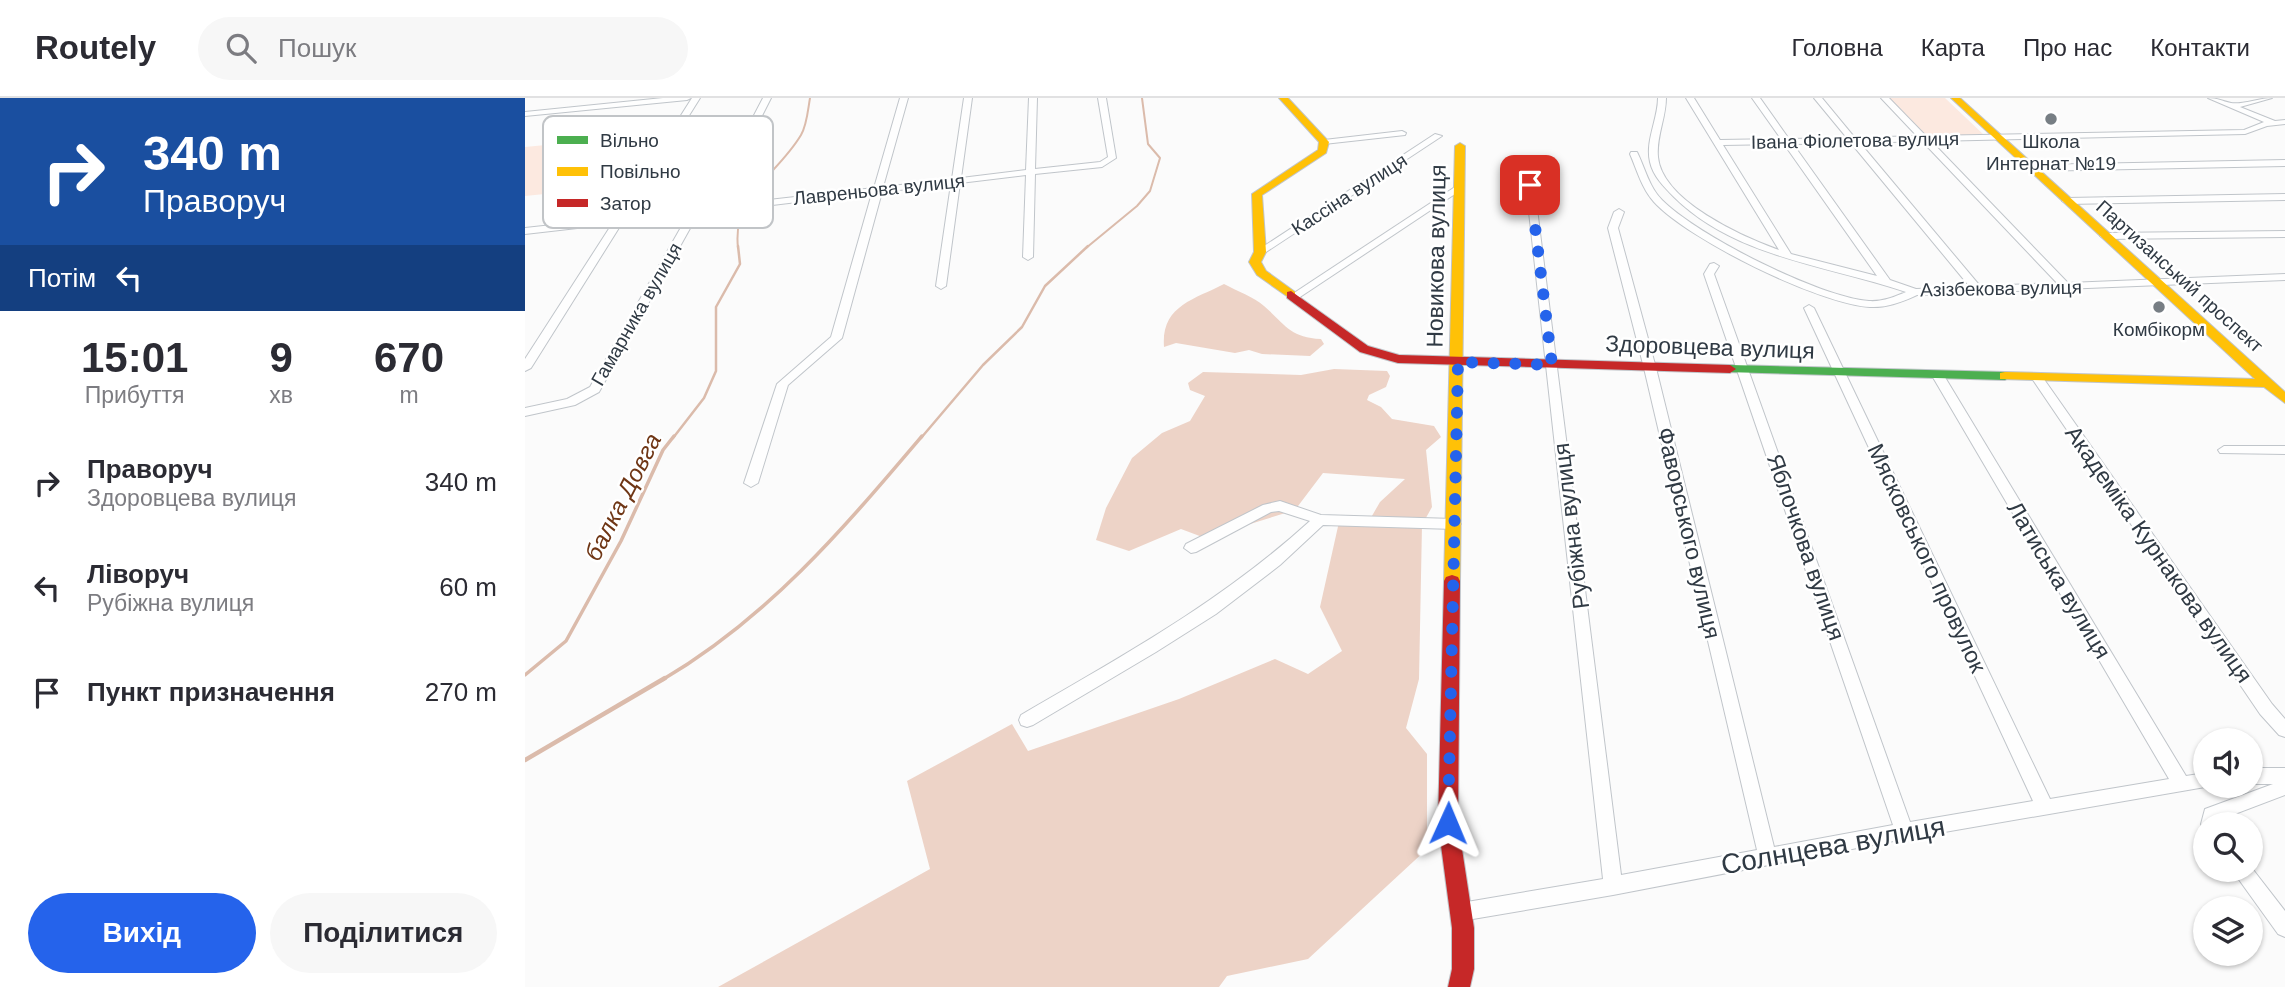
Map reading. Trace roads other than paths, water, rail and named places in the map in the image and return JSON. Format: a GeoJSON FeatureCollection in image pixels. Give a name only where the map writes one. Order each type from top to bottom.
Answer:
{"type":"FeatureCollection","features":[{"type":"Feature","properties":{"kind":"street"},"geometry":{"type":"LineString","coordinates":[[525,114],[639,100],[687,98]]}},
{"type":"Feature","properties":{"kind":"street"},"geometry":{"type":"LineString","coordinates":[[685,116],[696,98]]}},
{"type":"Feature","properties":{"kind":"street"},"geometry":{"type":"LineString","coordinates":[[758,116],[767,98]]}},
{"type":"Feature","properties":{"kind":"street"},"geometry":{"type":"LineString","coordinates":[[751,483],[783,384],[836,338],[904,98]]}},
{"type":"Feature","properties":{"kind":"street"},"geometry":{"type":"LineString","coordinates":[[941,286],[968,98]]}},
{"type":"Feature","properties":{"kind":"street"},"geometry":{"type":"LineString","coordinates":[[1028,257],[1033,98]]}},
{"type":"Feature","properties":{"kind":"street","name":"Лавреньова вулиця"},"geometry":{"type":"LineString","coordinates":[[773,202],[1109,162],[1112,158],[1102,98]]}},
{"type":"Feature","properties":{"kind":"street"},"geometry":{"type":"LineString","coordinates":[[1283,98],[1324,142]]}},
{"type":"Feature","properties":{"kind":"street","name":"Азізбекова вулиця"},"geometry":{"type":"LineString","coordinates":[[1661,98],[1653,159],[1656,170],[1681,201],[1705,222],[1787,255],[1885,280],[1915,292],[2133,285],[2153,280],[2285,277]]}},
{"type":"Feature","properties":{"kind":"street"},"geometry":{"type":"LineString","coordinates":[[1691,98],[1787,255]]}},
{"type":"Feature","properties":{"kind":"street"},"geometry":{"type":"LineString","coordinates":[[1756,98],[1885,280]]}},
{"type":"Feature","properties":{"kind":"street"},"geometry":{"type":"LineString","coordinates":[[1818,98],[1977,289]]}},
{"type":"Feature","properties":{"kind":"street"},"geometry":{"type":"LineString","coordinates":[[1885,98],[2066,287]]}},
{"type":"Feature","properties":{"kind":"street","name":"Партизанський проспект"},"geometry":{"type":"LineString","coordinates":[[1955,98],[2285,399]]}},
{"type":"Feature","properties":{"kind":"street"},"geometry":{"type":"LineString","coordinates":[[2212,98],[2274,123]]}},
{"type":"Feature","properties":{"kind":"street"},"geometry":{"type":"LineString","coordinates":[[2233,106],[2268,98]]}},
{"type":"Feature","properties":{"kind":"street","name":"Івана Фіолетова вулиця"},"geometry":{"type":"LineString","coordinates":[[1718,143],[2245,132],[2274,123],[2285,125]]}},
{"type":"Feature","properties":{"kind":"street","name":"Кассіна вулиця"},"geometry":{"type":"LineString","coordinates":[[1324,142],[1402,133]]}},
{"type":"Feature","properties":{"kind":"street","name":"Кассіна вулиця"},"geometry":{"type":"LineString","coordinates":[[1260,252],[1438,136]]}},
{"type":"Feature","properties":{"kind":"street","name":"Здоровцева вулиця"},"geometry":{"type":"LineString","coordinates":[[1324,142],[1323,151],[1257,194],[1260,252],[1255,262],[1261,273],[1364,349],[1390,359],[2266,383]]}},
{"type":"Feature","properties":{"kind":"street","name":"Новикова вулиця"},"geometry":{"type":"LineString","coordinates":[[1459,987],[1463,973],[1461,912],[1448,823],[1460,146]]}},
{"type":"Feature","properties":{"kind":"street"},"geometry":{"type":"LineString","coordinates":[[1634,154],[1656,199],[1671,214],[1767,270],[1844,300],[1870,304],[1895,301],[1915,292]]}},
{"type":"Feature","properties":{"kind":"street"},"geometry":{"type":"LineString","coordinates":[[2032,168],[2285,163]]}},
{"type":"Feature","properties":{"kind":"street","name":"Рубіжна вулиця"},"geometry":{"type":"LineString","coordinates":[[1540,168],[1530,185],[1613,886]]}},
{"type":"Feature","properties":{"kind":"street"},"geometry":{"type":"LineString","coordinates":[[1293,297],[1458,188]]}},
{"type":"Feature","properties":{"kind":"street"},"geometry":{"type":"LineString","coordinates":[[2067,201],[2285,197]]}},
{"type":"Feature","properties":{"kind":"street","name":"Фаворського вулиця"},"geometry":{"type":"LineString","coordinates":[[1619,212],[1613,228],[1650,368],[1767,855]]}},
{"type":"Feature","properties":{"kind":"street","name":"Лавреньова вулиця"},"geometry":{"type":"LineString","coordinates":[[525,231],[553,228]]}},
{"type":"Feature","properties":{"kind":"street"},"geometry":{"type":"LineString","coordinates":[[525,368],[615,228]]}},
{"type":"Feature","properties":{"kind":"street","name":"Гамарника вулиця"},"geometry":{"type":"LineString","coordinates":[[525,412],[573,402],[586,397],[595,389],[685,228]]}},
{"type":"Feature","properties":{"kind":"street"},"geometry":{"type":"LineString","coordinates":[[2105,236],[2285,234]]}},
{"type":"Feature","properties":{"kind":"street","name":"Яблочкова вулиця"},"geometry":{"type":"LineString","coordinates":[[1714,266],[1709,274],[1745,370],[1904,831]]}},
{"type":"Feature","properties":{"kind":"street","name":"Мясковського провулок"},"geometry":{"type":"LineString","coordinates":[[1809,308],[2045,807]]}},
{"type":"Feature","properties":{"kind":"street","name":"Латиська вулиця"},"geometry":{"type":"LineString","coordinates":[[1937,374],[2182,786]]}},
{"type":"Feature","properties":{"kind":"street","name":"Академіка Курнакова вулиця"},"geometry":{"type":"LineString","coordinates":[[2036,377],[2266,709],[2285,730]]}},
{"type":"Feature","properties":{"kind":"street"},"geometry":{"type":"LineString","coordinates":[[2224,450],[2285,450]]}},
{"type":"Feature","properties":{"kind":"street"},"geometry":{"type":"LineString","coordinates":[[1191,548],[1268,508],[1280,506],[1320,520],[1454,524]]}},
{"type":"Feature","properties":{"kind":"street"},"geometry":{"type":"LineString","coordinates":[[1027,720],[1144,651],[1226,598],[1268,567],[1320,520]]}},
{"type":"Feature","properties":{"kind":"street"},"geometry":{"type":"LineString","coordinates":[[2263,776],[2285,776]]}},
{"type":"Feature","properties":{"kind":"street","name":"Солнцева вулиця"},"geometry":{"type":"LineString","coordinates":[[1461,912],[1613,886],[1767,855],[2193,784]]}},
{"type":"Feature","properties":{"kind":"street"},"geometry":{"type":"LineString","coordinates":[[2219,812],[2285,787]]}},
{"type":"Feature","properties":{"kind":"street"},"geometry":{"type":"LineString","coordinates":[[2250,882],[2285,926]]}},
{"type":"Feature","properties":{"kind":"waterway","name":"балка Довга"},"geometry":{"type":"LineString","coordinates":[[773,170],[801,135],[810,98]]}},
{"type":"Feature","properties":{"kind":"waterway"},"geometry":{"type":"LineString","coordinates":[[1086,248],[1137,206],[1150,191],[1160,158],[1148,144],[1142,98]]}},
{"type":"Feature","properties":{"kind":"waterway","name":"балка Довга"},"geometry":{"type":"LineString","coordinates":[[738,228],[738,246]]}},
{"type":"Feature","properties":{"kind":"waterway","name":"балка Довга"},"geometry":{"type":"LineString","coordinates":[[673,438],[704,398],[716,371],[716,307],[740,264],[738,246]]}},
{"type":"Feature","properties":{"kind":"waterway"},"geometry":{"type":"LineString","coordinates":[[921,438],[983,365],[1022,327],[1045,286],[1088,246]]}},
{"type":"Feature","properties":{"kind":"waterway","name":"балка Довга"},"geometry":{"type":"LineString","coordinates":[[525,675],[566,641],[621,541],[663,450],[674,436]]}},
{"type":"Feature","properties":{"kind":"waterway"},"geometry":{"type":"LineString","coordinates":[[662,680],[701,655],[770,600],[833,537],[922,436]]}},
{"type":"Feature","properties":{"kind":"waterway"},"geometry":{"type":"LineString","coordinates":[[525,760],[665,678]]}},
{"type":"Feature","properties":{"kind":"place","name":"Школа Интернат №19"},"geometry":{"type":"Point","coordinates":[2051,119]}},
{"type":"Feature","properties":{"kind":"place","name":"Комбікорм"},"geometry":{"type":"Point","coordinates":[2159,307]}}]}
